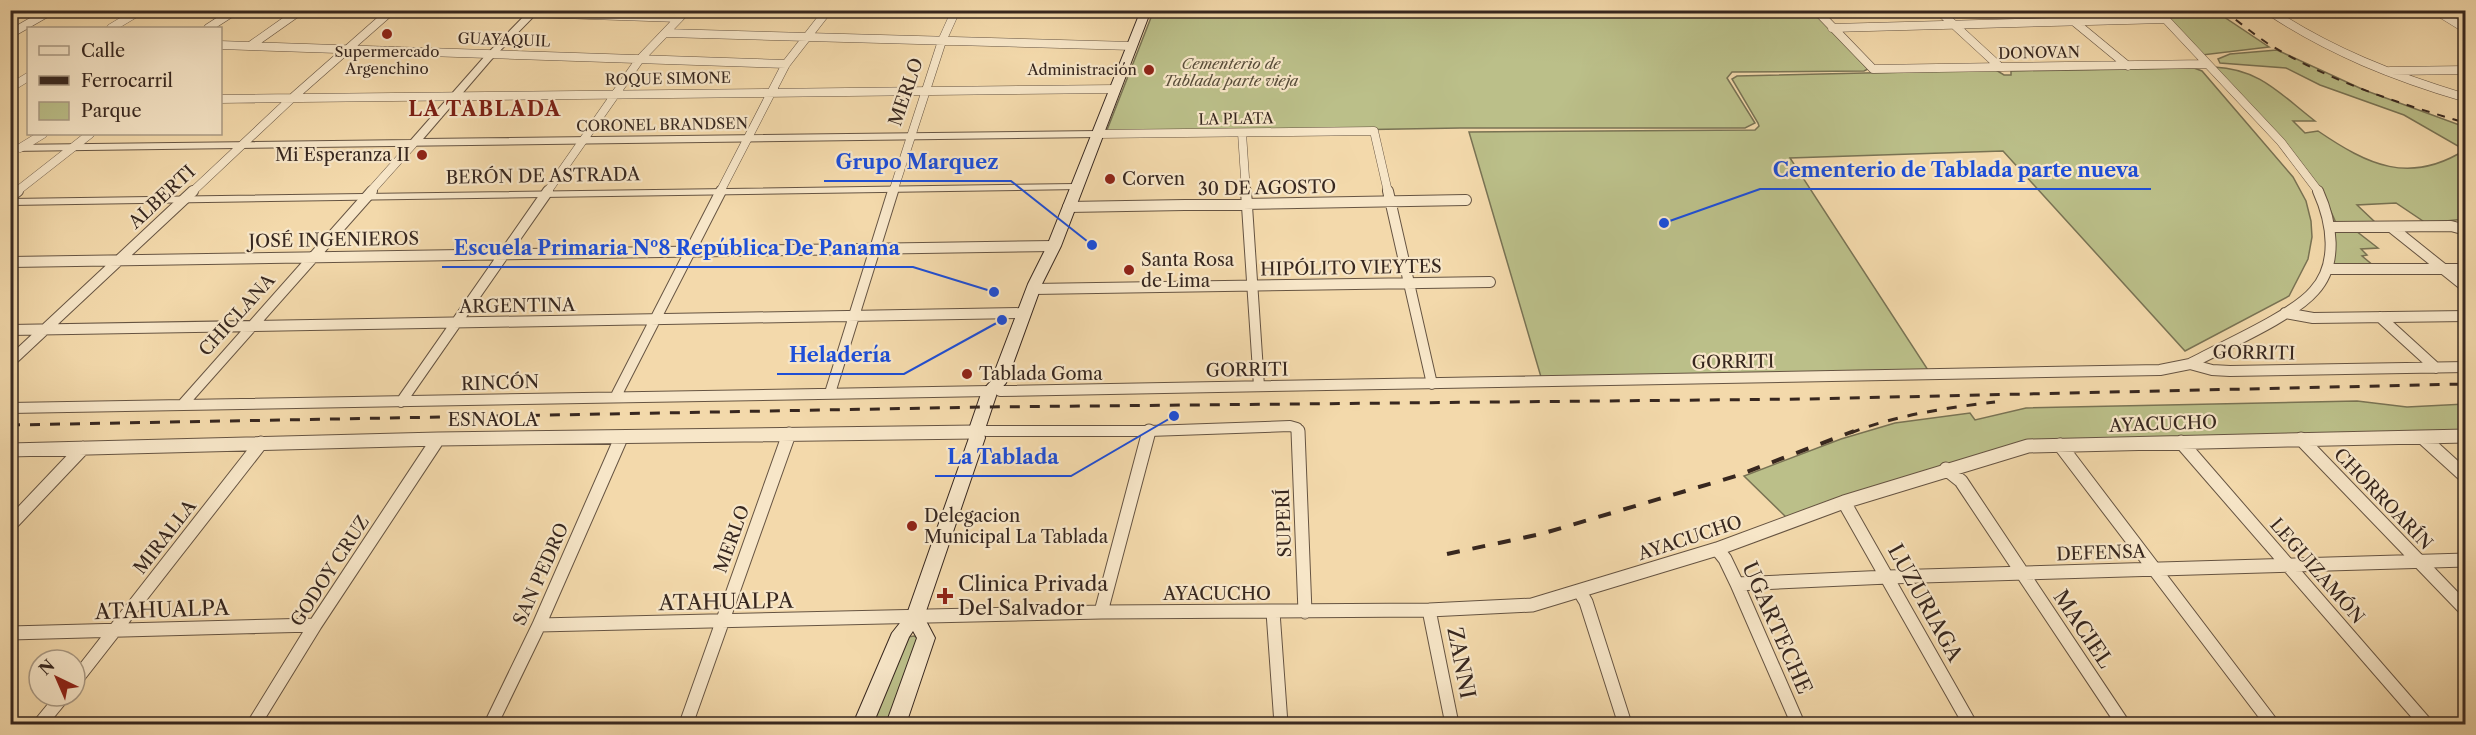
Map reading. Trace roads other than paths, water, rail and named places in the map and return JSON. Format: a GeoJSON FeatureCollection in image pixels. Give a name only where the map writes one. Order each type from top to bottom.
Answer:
{"type":"FeatureCollection","features":[{"type":"Feature","properties":{"kind":"main road"},"geometry":{"type":"LineString","coordinates":[[863,724],[901,633],[915,617],[1033,289],[1054,246],[1145,11]]}},
{"type":"Feature","properties":{"kind":"main road"},"geometry":{"type":"LineString","coordinates":[[896,724],[926,638],[915,617]]}},
{"type":"Feature","properties":{"kind":"street"},"geometry":{"type":"LineString","coordinates":[[10,33],[52,10]]}},
{"type":"Feature","properties":{"kind":"street"},"geometry":{"type":"LineString","coordinates":[[113,27],[141,10]]}},
{"type":"Feature","properties":{"kind":"street"},"geometry":{"type":"LineString","coordinates":[[210,27],[236,10]]}},
{"type":"Feature","properties":{"kind":"street"},"geometry":{"type":"LineString","coordinates":[[250,46],[302,10]]}},
{"type":"Feature","properties":{"kind":"street","name":"ALBERTI"},"geometry":{"type":"LineString","coordinates":[[10,362],[291,99],[392,10]]}},
{"type":"Feature","properties":{"kind":"street"},"geometry":{"type":"LineString","coordinates":[[437,10],[679,18]]}},
{"type":"Feature","properties":{"kind":"street"},"geometry":{"type":"LineString","coordinates":[[402,402],[640,59],[687,10]]}},
{"type":"Feature","properties":{"kind":"street"},"geometry":{"type":"LineString","coordinates":[[616,396],[786,64],[828,10]]}},
{"type":"Feature","properties":{"kind":"street","name":"MERLO"},"geometry":{"type":"LineString","coordinates":[[830,393],[910,136],[942,41],[956,10]]}},
{"type":"Feature","properties":{"kind":"street"},"geometry":{"type":"LineString","coordinates":[[1098,10],[1145,11]]}},
{"type":"Feature","properties":{"kind":"street"},"geometry":{"type":"LineString","coordinates":[[1816,10],[1832,28],[2165,19]]}},
{"type":"Feature","properties":{"kind":"street"},"geometry":{"type":"LineString","coordinates":[[1938,10],[2000,67]]}},
{"type":"Feature","properties":{"kind":"street"},"geometry":{"type":"LineString","coordinates":[[2060,10],[2128,66]]}},
{"type":"Feature","properties":{"kind":"street"},"geometry":{"type":"LineString","coordinates":[[2157,10],[2281,142],[2306,173],[2325,206],[2331,227],[2328,269],[2314,292],[2285,314],[2190,363]]}},
{"type":"Feature","properties":{"kind":"street"},"geometry":{"type":"LineString","coordinates":[[2268,10],[2305,35],[2381,71],[2466,98]]}},
{"type":"Feature","properties":{"kind":"street"},"geometry":{"type":"LineString","coordinates":[[2435,10],[2466,29]]}},
{"type":"Feature","properties":{"kind":"street","name":"CHICLANA"},"geometry":{"type":"LineString","coordinates":[[183,404],[493,53],[535,12]]}},
{"type":"Feature","properties":{"kind":"street","name":"DONOVAN"},"geometry":{"type":"LineString","coordinates":[[1832,28],[1873,69],[2206,64]]}},
{"type":"Feature","properties":{"kind":"street"},"geometry":{"type":"LineString","coordinates":[[666,33],[1132,46]]}},
{"type":"Feature","properties":{"kind":"street","name":"GUAYAQUIL"},"geometry":{"type":"LineString","coordinates":[[222,45],[786,64]]}},
{"type":"Feature","properties":{"kind":"street"},"geometry":{"type":"LineString","coordinates":[[2381,71],[2466,70]]}},
{"type":"Feature","properties":{"kind":"street"},"geometry":{"type":"LineString","coordinates":[[10,88],[27,78]]}},
{"type":"Feature","properties":{"kind":"street","name":"ROQUE SIMONE"},"geometry":{"type":"LineString","coordinates":[[222,99],[1116,89]]}},
{"type":"Feature","properties":{"kind":"street","name":"LA PLATA"},"geometry":{"type":"LineString","coordinates":[[1098,134],[1374,131],[1392,202]]}},
{"type":"Feature","properties":{"kind":"street"},"geometry":{"type":"LineString","coordinates":[[1242,133],[1259,386]]}},
{"type":"Feature","properties":{"kind":"street","name":"CORONEL BRANDSEN"},"geometry":{"type":"LineString","coordinates":[[15,148],[1098,134]]}},
{"type":"Feature","properties":{"kind":"street"},"geometry":{"type":"LineString","coordinates":[[15,148],[41,135]]}},
{"type":"Feature","properties":{"kind":"street"},"geometry":{"type":"LineString","coordinates":[[10,197],[89,135]]}},
{"type":"Feature","properties":{"kind":"street","name":"BERÓN DE ASTRADA"},"geometry":{"type":"LineString","coordinates":[[10,202],[1076,188]]}},
{"type":"Feature","properties":{"kind":"street","name":"30 DE AGOSTO"},"geometry":{"type":"LineString","coordinates":[[1068,207],[1466,201]]}},
{"type":"Feature","properties":{"kind":"street"},"geometry":{"type":"LineString","coordinates":[[1392,202],[1432,384]]}},
{"type":"Feature","properties":{"kind":"street"},"geometry":{"type":"LineString","coordinates":[[2331,227],[2451,226],[2466,230]]}},
{"type":"Feature","properties":{"kind":"street"},"geometry":{"type":"LineString","coordinates":[[2391,227],[2466,287]]}},
{"type":"Feature","properties":{"kind":"street","name":"JOSÉ INGENIEROS"},"geometry":{"type":"LineString","coordinates":[[10,262],[1054,246]]}},
{"type":"Feature","properties":{"kind":"street"},"geometry":{"type":"LineString","coordinates":[[2328,269],[2466,269]]}},
{"type":"Feature","properties":{"kind":"street","name":"HIPÓLITO VIEYTES"},"geometry":{"type":"LineString","coordinates":[[1033,289],[1490,282]]}},
{"type":"Feature","properties":{"kind":"street","name":"ARGENTINA"},"geometry":{"type":"LineString","coordinates":[[10,330],[1024,313]]}},
{"type":"Feature","properties":{"kind":"street"},"geometry":{"type":"LineString","coordinates":[[2285,314],[2313,318],[2466,316]]}},
{"type":"Feature","properties":{"kind":"street"},"geometry":{"type":"LineString","coordinates":[[2380,317],[2436,368]]}},
{"type":"Feature","properties":{"kind":"street","name":"GORRITI"},"geometry":{"type":"LineString","coordinates":[[996,389],[1432,384],[2160,370],[2178,368],[2190,363],[2212,370],[2230,371],[2466,367]]}},
{"type":"Feature","properties":{"kind":"street","name":"RINCÓN"},"geometry":{"type":"LineString","coordinates":[[10,408],[996,389]]}},
{"type":"Feature","properties":{"kind":"street","name":"ESNAOLA"},"geometry":{"type":"LineString","coordinates":[[10,450],[438,439],[980,434],[1290,426],[1297,428],[1299,433]]}},
{"type":"Feature","properties":{"kind":"street"},"geometry":{"type":"LineString","coordinates":[[1101,612],[1149,430]]}},
{"type":"Feature","properties":{"kind":"street","name":"SUPERÍ"},"geometry":{"type":"LineString","coordinates":[[1299,433],[1305,612]]}},
{"type":"Feature","properties":{"kind":"street","name":"MERLO"},"geometry":{"type":"LineString","coordinates":[[686,724],[789,434]]}},
{"type":"Feature","properties":{"kind":"street","name":"AYACUCHO"},"geometry":{"type":"LineString","coordinates":[[915,617],[1101,612],[1429,610],[1532,605],[1717,549],[1844,502],[1946,469],[2028,446],[2466,436]]}},
{"type":"Feature","properties":{"kind":"street"},"geometry":{"type":"LineString","coordinates":[[2422,437],[2466,477]]}},
{"type":"Feature","properties":{"kind":"street","name":"SAN PEDRO"},"geometry":{"type":"LineString","coordinates":[[490,724],[539,624],[621,438]]}},
{"type":"Feature","properties":{"kind":"street","name":"GODOY CRUZ"},"geometry":{"type":"LineString","coordinates":[[254,724],[315,625],[438,439]]}},
{"type":"Feature","properties":{"kind":"street","name":"CHORROARÍN"},"geometry":{"type":"LineString","coordinates":[[2301,439],[2466,610]]}},
{"type":"Feature","properties":{"kind":"street","name":"LEGUIZAMÓN"},"geometry":{"type":"LineString","coordinates":[[2181,442],[2426,724]]}},
{"type":"Feature","properties":{"kind":"street","name":"MIRALLA"},"geometry":{"type":"LineString","coordinates":[[87,666],[261,443]]}},
{"type":"Feature","properties":{"kind":"street"},"geometry":{"type":"LineString","coordinates":[[2060,445],[2272,724]]}},
{"type":"Feature","properties":{"kind":"street"},"geometry":{"type":"LineString","coordinates":[[10,525],[83,448]]}},
{"type":"Feature","properties":{"kind":"street","name":"MACIEL"},"geometry":{"type":"LineString","coordinates":[[1946,469],[1961,481],[2123,724]]}},
{"type":"Feature","properties":{"kind":"street","name":"LUZURIAGA"},"geometry":{"type":"LineString","coordinates":[[1844,502],[1970,724]]}},
{"type":"Feature","properties":{"kind":"street","name":"UGARTECHE"},"geometry":{"type":"LineString","coordinates":[[1717,549],[1737,584],[1798,724]]}},
{"type":"Feature","properties":{"kind":"street","name":"DEFENSA"},"geometry":{"type":"LineString","coordinates":[[1737,584],[1888,577],[2466,560]]}},
{"type":"Feature","properties":{"kind":"street"},"geometry":{"type":"LineString","coordinates":[[1580,592],[1590,613],[1625,724]]}},
{"type":"Feature","properties":{"kind":"street","name":"ZANNI"},"geometry":{"type":"LineString","coordinates":[[1429,610],[1452,724]]}},
{"type":"Feature","properties":{"kind":"street"},"geometry":{"type":"LineString","coordinates":[[1273,612],[1281,724]]}},
{"type":"Feature","properties":{"kind":"street","name":"ATAHUALPA"},"geometry":{"type":"LineString","coordinates":[[539,624],[915,617]]}},
{"type":"Feature","properties":{"kind":"street","name":"ATAHUALPA"},"geometry":{"type":"LineString","coordinates":[[10,633],[315,625]]}},
{"type":"Feature","properties":{"kind":"street"},"geometry":{"type":"LineString","coordinates":[[40,724],[53,708]]}},
{"type":"Feature","properties":{"kind":"railway"},"geometry":{"type":"LineString","coordinates":[[2223,10],[2267,43],[2314,69],[2389,99],[2466,123]]}},
{"type":"Feature","properties":{"kind":"railway"},"geometry":{"type":"LineString","coordinates":[[10,425],[985,407],[1806,399],[2466,384]]}},
{"type":"Feature","properties":{"kind":"railway"},"geometry":{"type":"LineString","coordinates":[[1850,433],[1885,421],[1921,413],[1995,402]]}},
{"type":"Feature","properties":{"kind":"railway"},"geometry":{"type":"LineString","coordinates":[[1447,554],[1541,534],[1736,476],[1854,431]]}},
{"type":"Feature","properties":{"kind":"place","name":"Supermercado Argenchino"},"geometry":{"type":"Point","coordinates":[387,34]}},
{"type":"Feature","properties":{"kind":"place","name":"Administración"},"geometry":{"type":"Point","coordinates":[1149,70]}},
{"type":"Feature","properties":{"kind":"place","name":"Mi Esperanza II"},"geometry":{"type":"Point","coordinates":[422,155]}},
{"type":"Feature","properties":{"kind":"place","name":"Corven"},"geometry":{"type":"Point","coordinates":[1110,179]}},
{"type":"Feature","properties":{"kind":"place","name":"Cementerio de Tablada parte nueva"},"geometry":{"type":"Point","coordinates":[1664,223]}},
{"type":"Feature","properties":{"kind":"place","name":"Grupo Marquez"},"geometry":{"type":"Point","coordinates":[1092,245]}},
{"type":"Feature","properties":{"kind":"place","name":"Santa Rosa de Lima"},"geometry":{"type":"Point","coordinates":[1129,270]}},
{"type":"Feature","properties":{"kind":"place","name":"Escuela Primaria Nº8 República De Panama"},"geometry":{"type":"Point","coordinates":[994,292]}},
{"type":"Feature","properties":{"kind":"place","name":"Heladería"},"geometry":{"type":"Point","coordinates":[1002,320]}},
{"type":"Feature","properties":{"kind":"place","name":"Tablada Goma"},"geometry":{"type":"Point","coordinates":[967,374]}},
{"type":"Feature","properties":{"kind":"place","name":"La Tablada"},"geometry":{"type":"Point","coordinates":[1174,416]}},
{"type":"Feature","properties":{"kind":"place","name":"Delegacion Municipal La Tablada"},"geometry":{"type":"Point","coordinates":[912,526]}},
{"type":"Feature","properties":{"kind":"place","name":"Clinica Privada Del Salvador"},"geometry":{"type":"Point","coordinates":[945,596]}},
{"type":"Feature","properties":{"kind":"district","name":"LA TABLADA"},"geometry":{"type":"Point","coordinates":[485,109]}},
{"type":"Feature","properties":{"kind":"park label","name":"Cementerio de Tablada parte vieja"},"geometry":{"type":"Point","coordinates":[1231,72]}}]}
